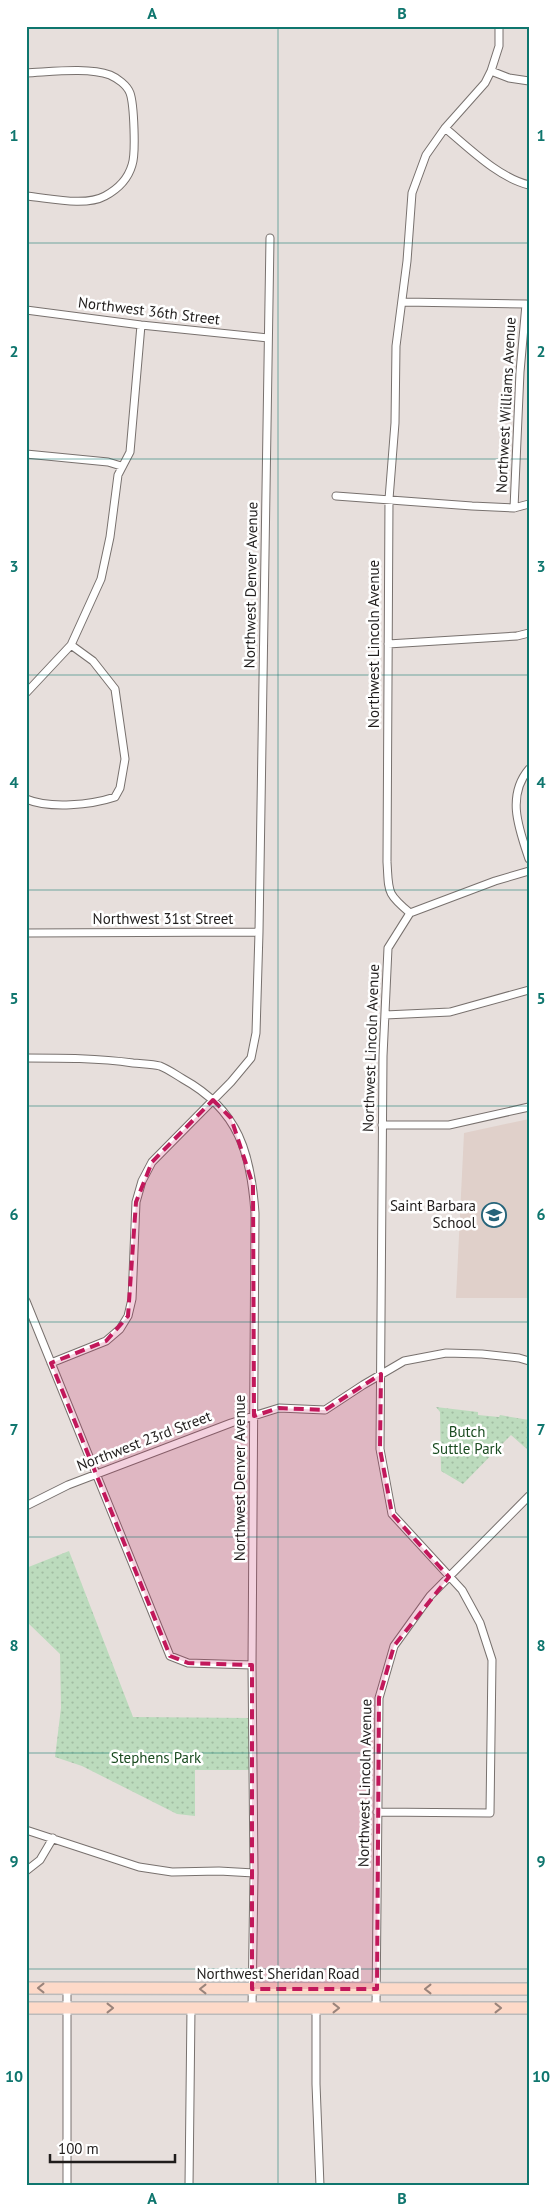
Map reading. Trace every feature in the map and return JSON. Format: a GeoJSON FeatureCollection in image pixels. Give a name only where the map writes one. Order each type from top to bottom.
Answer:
{"type":"FeatureCollection","features":[{"type":"Feature","properties":{"kind":"main road","name":"Northwest Sheridan Road"},"geometry":{"type":"LineString","coordinates":[[26,1988],[529,1989]]}},
{"type":"Feature","properties":{"kind":"main road"},"geometry":{"type":"LineString","coordinates":[[26,2008],[529,2008]]}},
{"type":"Feature","properties":{"kind":"street","name":"Northwest Lincoln Avenue"},"geometry":{"type":"LineString","coordinates":[[376,2008],[379,1698],[394,1646],[430,1596],[449,1577],[392,1514],[380,1449],[382,1125],[388,948],[410,913],[391,897],[388,891],[389,499],[395,423],[396,346],[403,302],[412,193],[426,155],[445,128],[485,83],[499,46],[499,26]]}},
{"type":"Feature","properties":{"kind":"street"},"geometry":{"type":"LineString","coordinates":[[491,71],[509,78],[529,80]]}},
{"type":"Feature","properties":{"kind":"street"},"geometry":{"type":"LineString","coordinates":[[26,73],[93,72],[110,75],[120,81],[130,93],[135,142],[132,165],[125,178],[121,185],[104,197],[88,201],[26,196]]}},
{"type":"Feature","properties":{"kind":"street"},"geometry":{"type":"LineString","coordinates":[[445,128],[490,165],[522,184],[529,185]]}},
{"type":"Feature","properties":{"kind":"street","name":"Northwest Denver Avenue"},"geometry":{"type":"LineString","coordinates":[[259,932],[270,238]]}},
{"type":"Feature","properties":{"kind":"street","name":"Northwest Williams Avenue"},"geometry":{"type":"LineString","coordinates":[[403,302],[526,304],[520,372],[514,508]]}},
{"type":"Feature","properties":{"kind":"street","name":"Northwest 36th Street"},"geometry":{"type":"LineString","coordinates":[[26,310],[141,325],[268,338]]}},
{"type":"Feature","properties":{"kind":"street"},"geometry":{"type":"LineString","coordinates":[[26,693],[71,645],[102,579],[110,538],[118,475],[121,466],[130,452],[141,325]]}},
{"type":"Feature","properties":{"kind":"street"},"geometry":{"type":"LineString","coordinates":[[26,454],[99,461],[121,466]]}},
{"type":"Feature","properties":{"kind":"street"},"geometry":{"type":"LineString","coordinates":[[336,496],[514,508],[529,504]]}},
{"type":"Feature","properties":{"kind":"street"},"geometry":{"type":"LineString","coordinates":[[388,644],[517,636],[529,632]]}},
{"type":"Feature","properties":{"kind":"street"},"geometry":{"type":"LineString","coordinates":[[26,799],[61,805],[105,800],[115,797],[120,788],[125,759],[115,689],[93,661],[71,645]]}},
{"type":"Feature","properties":{"kind":"street"},"geometry":{"type":"LineString","coordinates":[[529,769],[521,779],[516,820],[529,859]]}},
{"type":"Feature","properties":{"kind":"street"},"geometry":{"type":"LineString","coordinates":[[410,913],[495,880],[529,872]]}},
{"type":"Feature","properties":{"kind":"street"},"geometry":{"type":"LineString","coordinates":[[51,1363],[106,1341],[120,1329],[128,1316],[132,1299],[136,1202],[142,1181],[152,1162],[214,1100],[251,1058],[256,1033],[259,932]]}},
{"type":"Feature","properties":{"kind":"street","name":"Northwest 31st Street"},"geometry":{"type":"LineString","coordinates":[[26,933],[259,932]]}},
{"type":"Feature","properties":{"kind":"street"},"geometry":{"type":"LineString","coordinates":[[385,1015],[450,1012],[529,990]]}},
{"type":"Feature","properties":{"kind":"street","name":"Northwest Denver Avenue"},"geometry":{"type":"LineString","coordinates":[[26,1058],[104,1058],[160,1066],[196,1086],[214,1100],[231,1118],[247,1158],[253,1186],[255,1213],[252,2008]]}},
{"type":"Feature","properties":{"kind":"street"},"geometry":{"type":"LineString","coordinates":[[382,1125],[449,1125],[529,1107]]}},
{"type":"Feature","properties":{"kind":"street"},"geometry":{"type":"LineString","coordinates":[[26,1301],[170,1656],[188,1663],[252,1665]]}},
{"type":"Feature","properties":{"kind":"street","name":"Northwest 23rd Street"},"geometry":{"type":"LineString","coordinates":[[26,1506],[68,1485],[231,1423],[280,1408],[325,1410],[380,1374],[404,1361],[446,1353],[519,1358],[529,1362]]}},
{"type":"Feature","properties":{"kind":"street"},"geometry":{"type":"LineString","coordinates":[[377,1812],[490,1812],[492,1660],[480,1623],[462,1590],[449,1577],[529,1496]]}},
{"type":"Feature","properties":{"kind":"street"},"geometry":{"type":"LineString","coordinates":[[26,1830],[139,1867],[172,1872],[219,1871],[254,1873]]}},
{"type":"Feature","properties":{"kind":"street"},"geometry":{"type":"LineString","coordinates":[[26,1871],[40,1860],[53,1838]]}},
{"type":"Feature","properties":{"kind":"street"},"geometry":{"type":"LineString","coordinates":[[67,1988],[67,2186]]}},
{"type":"Feature","properties":{"kind":"street"},"geometry":{"type":"LineString","coordinates":[[189,2186],[191,2008]]}},
{"type":"Feature","properties":{"kind":"street"},"geometry":{"type":"LineString","coordinates":[[316,2008],[316,2084],[320,2186]]}},
{"type":"Feature","properties":{"kind":"highlighted area"},"geometry":{"type":"Polygon","coordinates":[[[213,1100],[231,1118],[253,1185],[254,1416],[279,1408],[325,1410],[381,1374],[380,1449],[392,1514],[449,1577],[394,1646],[379,1698],[377,1989],[252,1989],[252,1665],[188,1663],[170,1656],[51,1363],[106,1341],[128,1316],[136,1202],[152,1162],[213,1100]]]}},
{"type":"Feature","properties":{"kind":"shaded area","name":"Saint Barbara School"},"geometry":{"type":"Polygon","coordinates":[[[529,1119],[529,1298],[456,1298],[464,1133],[529,1119]]]}},
{"type":"Feature","properties":{"kind":"green space","name":"Butch Suttle Park"},"geometry":{"type":"Polygon","coordinates":[[[436,1407],[478,1412],[478,1415],[499,1417],[500,1415],[529,1420],[529,1451],[511,1435],[463,1484],[441,1471],[440,1412],[436,1407]]]}},
{"type":"Feature","properties":{"kind":"green space","name":"Stephens Park"},"geometry":{"type":"Polygon","coordinates":[[[69,1551],[133,1717],[250,1718],[250,1770],[195,1770],[195,1816],[177,1814],[82,1766],[55,1757],[61,1708],[60,1654],[26,1621],[26,1568],[69,1551]]]}},
{"type":"Feature","properties":{"kind":"place","name":"Saint Barbara School"},"geometry":{"type":"Point","coordinates":[494,1215]}}]}
